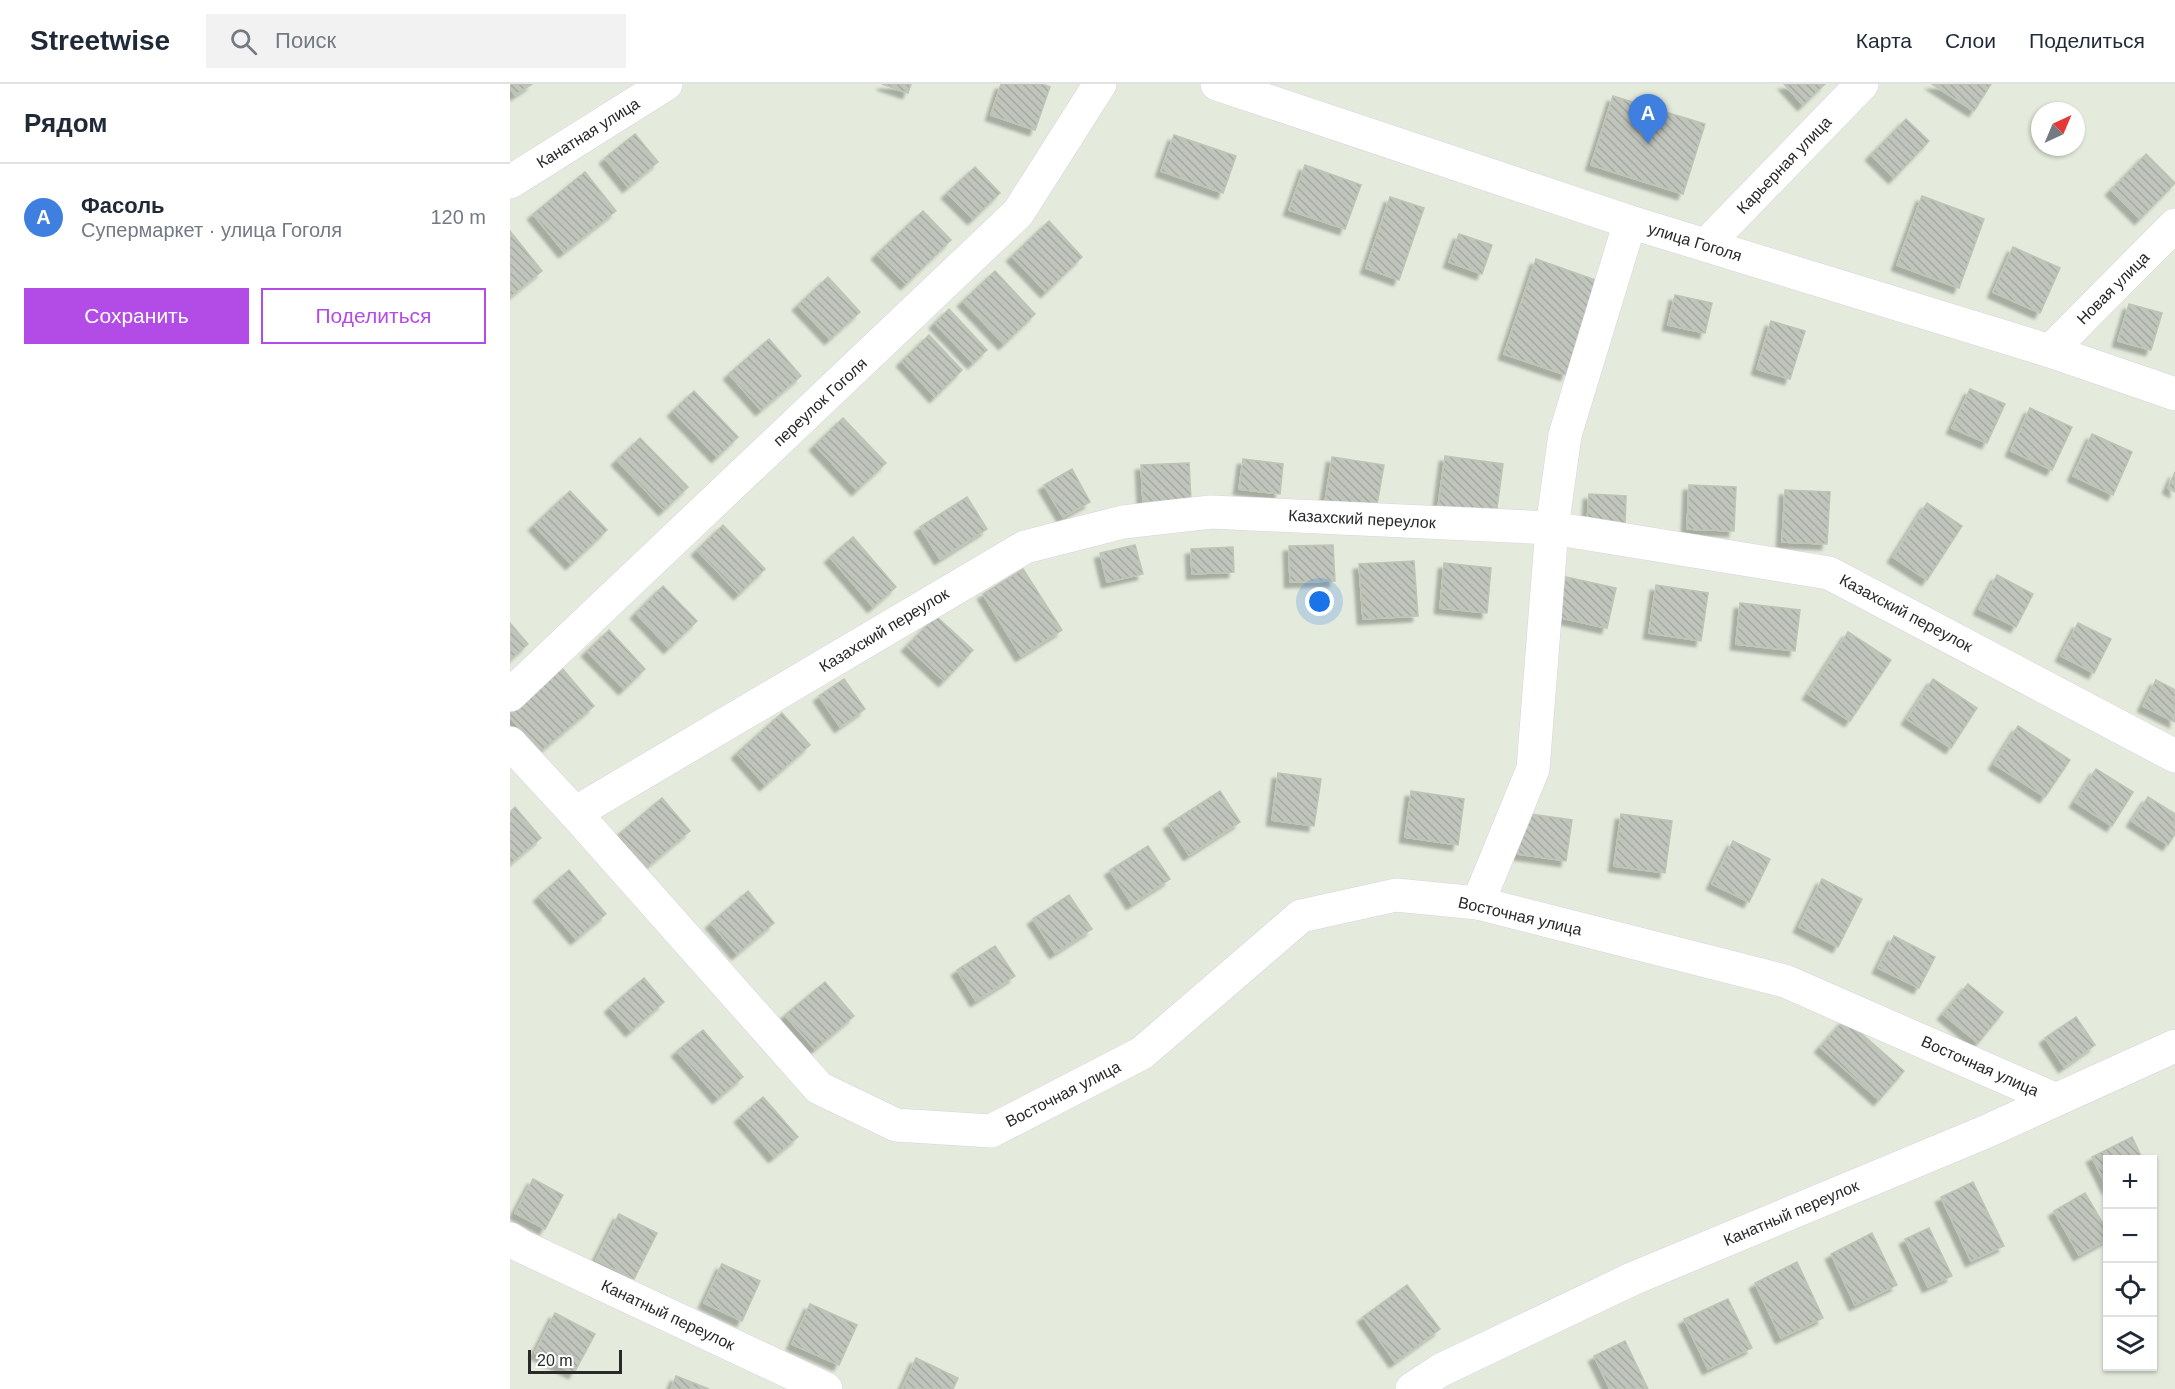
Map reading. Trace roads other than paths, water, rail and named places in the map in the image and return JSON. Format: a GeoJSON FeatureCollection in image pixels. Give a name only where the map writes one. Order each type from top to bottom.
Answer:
{"type":"FeatureCollection","features":[{"type":"Feature","properties":{"kind":"street","name":"Канатная улица"},"geometry":{"type":"LineString","coordinates":[[510,182],[666,84]]}},
{"type":"Feature","properties":{"kind":"street","name":"переулок Гоголя"},"geometry":{"type":"LineString","coordinates":[[510,695],[1018,213],[1100,84]]}},
{"type":"Feature","properties":{"kind":"street","name":"улица Гоголя"},"geometry":{"type":"LineString","coordinates":[[1217,84],[1630,222],[2050,351],[2175,394]]}},
{"type":"Feature","properties":{"kind":"street","name":"Карьерная улица"},"geometry":{"type":"LineString","coordinates":[[1706,245],[1862,84]]}},
{"type":"Feature","properties":{"kind":"street"},"geometry":{"type":"LineString","coordinates":[[1478,903],[1533,769],[1552,528],[1565,435],[1630,222]]}},
{"type":"Feature","properties":{"kind":"street","name":"Новая улица"},"geometry":{"type":"LineString","coordinates":[[2050,351],[2175,225]]}},
{"type":"Feature","properties":{"kind":"street","name":"Казахский переулок"},"geometry":{"type":"LineString","coordinates":[[575,813],[1025,547],[1123,522],[1211,512],[1552,528],[1829,573],[2175,756]]}},
{"type":"Feature","properties":{"kind":"street"},"geometry":{"type":"LineString","coordinates":[[510,743],[575,813]]}},
{"type":"Feature","properties":{"kind":"street","name":"Восточная улица"},"geometry":{"type":"LineString","coordinates":[[575,813],[819,1088],[896,1125],[991,1131],[1142,1053],[1301,916],[1396,895],[1478,903],[1785,981],[2054,1099]]}},
{"type":"Feature","properties":{"kind":"street","name":"Канатный переулок"},"geometry":{"type":"LineString","coordinates":[[1412,1389],[1441,1370],[1632,1279],[1985,1132],[2175,1046]]}},
{"type":"Feature","properties":{"kind":"street","name":"Канатный переулок"},"geometry":{"type":"LineString","coordinates":[[510,1239],[826,1389]]}},
{"type":"Feature","properties":{"kind":"place","name":"Фасоль"},"geometry":{"type":"Point","coordinates":[1648,144]}}]}
